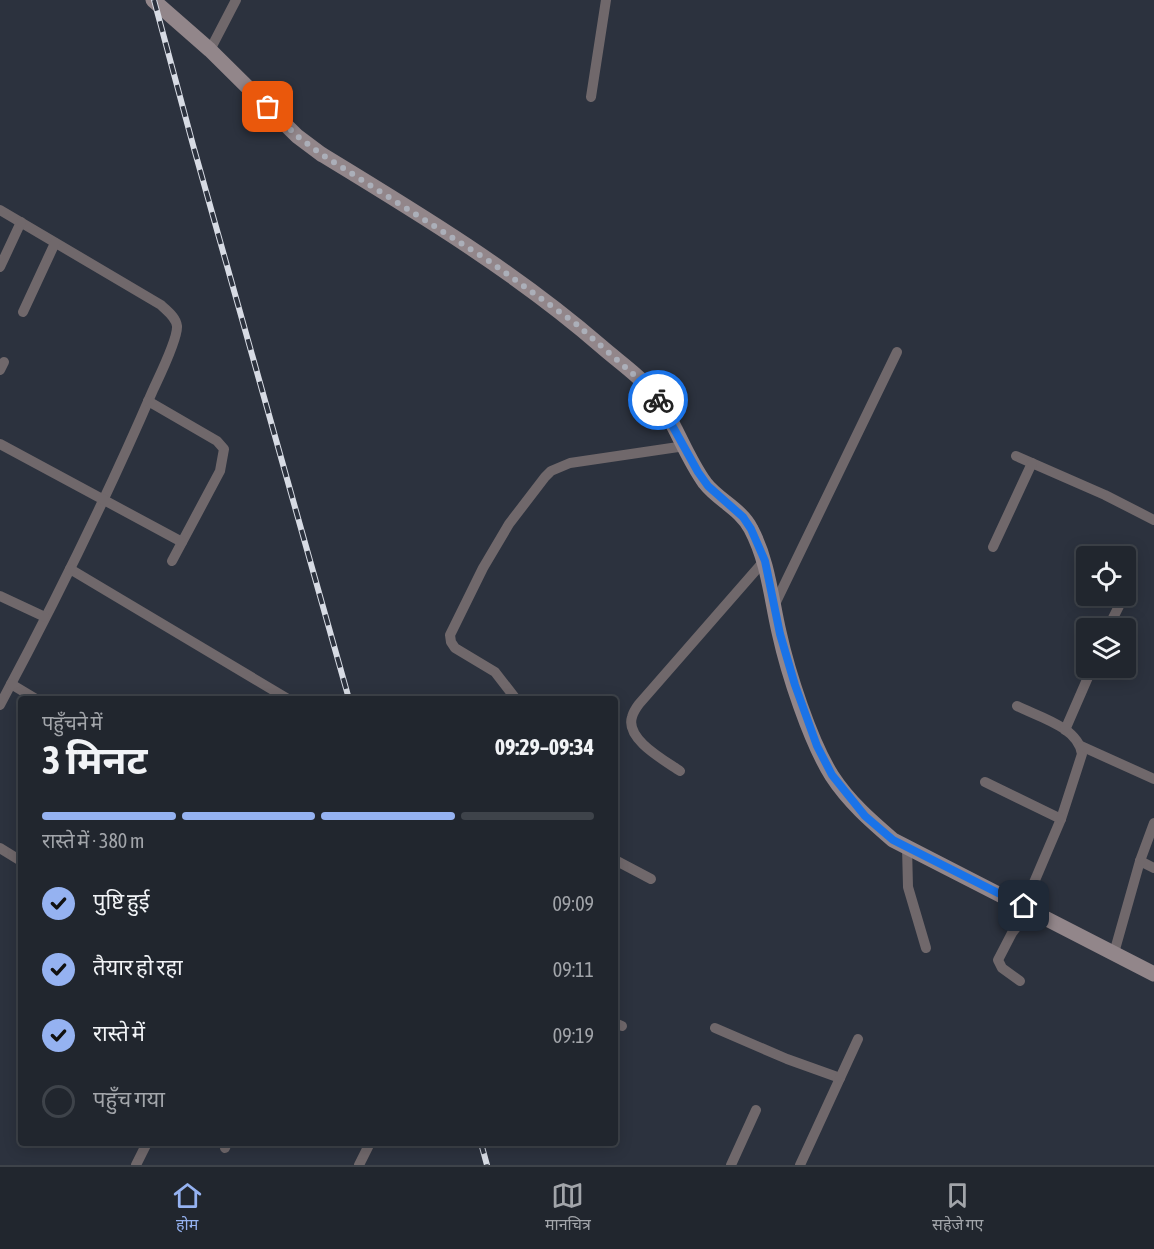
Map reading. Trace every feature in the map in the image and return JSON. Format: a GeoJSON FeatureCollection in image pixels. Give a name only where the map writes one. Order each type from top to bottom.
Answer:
{"type":"FeatureCollection","features":[{"type":"Feature","properties":{"kind":"street"},"geometry":{"type":"LineString","coordinates":[[153,0],[210,50],[297,136],[321,154],[489,261],[575,323],[650,389],[662,405],[708,486],[743,517],[751,529],[765,561],[780,634],[817,746],[832,775],[865,816],[893,840],[1154,974]]}},
{"type":"Feature","properties":{"kind":"street"},"geometry":{"type":"LineString","coordinates":[[210,50],[236,0]]}},
{"type":"Feature","properties":{"kind":"street"},"geometry":{"type":"LineString","coordinates":[[591,97],[606,0]]}},
{"type":"Feature","properties":{"kind":"street"},"geometry":{"type":"LineString","coordinates":[[0,210],[161,305],[177,326],[174,340],[103,500],[0,705]]}},
{"type":"Feature","properties":{"kind":"street"},"geometry":{"type":"LineString","coordinates":[[0,267],[21,222]]}},
{"type":"Feature","properties":{"kind":"street"},"geometry":{"type":"LineString","coordinates":[[23,312],[55,243]]}},
{"type":"Feature","properties":{"kind":"street"},"geometry":{"type":"LineString","coordinates":[[774,606],[897,352]]}},
{"type":"Feature","properties":{"kind":"street"},"geometry":{"type":"LineString","coordinates":[[148,401],[217,441],[224,449],[220,471],[172,561]]}},
{"type":"Feature","properties":{"kind":"street"},"geometry":{"type":"LineString","coordinates":[[0,444],[182,542]]}},
{"type":"Feature","properties":{"kind":"street"},"geometry":{"type":"LineString","coordinates":[[514,696],[495,672],[455,648],[450,642],[450,635],[483,568],[509,524],[546,477],[559,467],[570,463],[685,446]]}},
{"type":"Feature","properties":{"kind":"street"},"geometry":{"type":"LineString","coordinates":[[1016,456],[1105,495],[1154,520]]}},
{"type":"Feature","properties":{"kind":"street"},"geometry":{"type":"LineString","coordinates":[[993,547],[1032,463]]}},
{"type":"Feature","properties":{"kind":"street"},"geometry":{"type":"LineString","coordinates":[[680,771],[638,740],[632,730],[631,718],[639,704],[765,561]]}},
{"type":"Feature","properties":{"kind":"street"},"geometry":{"type":"LineString","coordinates":[[70,569],[283,696]]}},
{"type":"Feature","properties":{"kind":"street"},"geometry":{"type":"LineString","coordinates":[[0,596],[45,617]]}},
{"type":"Feature","properties":{"kind":"street"},"geometry":{"type":"LineString","coordinates":[[1065,730],[1088,678]]}},
{"type":"Feature","properties":{"kind":"street"},"geometry":{"type":"LineString","coordinates":[[11,684],[31,696]]}},
{"type":"Feature","properties":{"kind":"street"},"geometry":{"type":"LineString","coordinates":[[1017,706],[1075,737],[1081,746],[1082,754],[1061,819],[1027,908],[998,960],[1002,968],[1020,981]]}},
{"type":"Feature","properties":{"kind":"street"},"geometry":{"type":"LineString","coordinates":[[1081,746],[1154,779]]}},
{"type":"Feature","properties":{"kind":"street"},"geometry":{"type":"LineString","coordinates":[[985,782],[1061,819]]}},
{"type":"Feature","properties":{"kind":"street"},"geometry":{"type":"LineString","coordinates":[[1114,953],[1140,861],[1154,823]]}},
{"type":"Feature","properties":{"kind":"street"},"geometry":{"type":"LineString","coordinates":[[906,847],[908,887],[926,948]]}},
{"type":"Feature","properties":{"kind":"street"},"geometry":{"type":"LineString","coordinates":[[0,848],[18,859]]}},
{"type":"Feature","properties":{"kind":"street"},"geometry":{"type":"LineString","coordinates":[[1140,861],[1154,868]]}},
{"type":"Feature","properties":{"kind":"street"},"geometry":{"type":"LineString","coordinates":[[618,862],[651,879]]}},
{"type":"Feature","properties":{"kind":"street"},"geometry":{"type":"LineString","coordinates":[[715,1028],[787,1059],[840,1078]]}},
{"type":"Feature","properties":{"kind":"street"},"geometry":{"type":"LineString","coordinates":[[800,1165],[858,1039]]}},
{"type":"Feature","properties":{"kind":"street"},"geometry":{"type":"LineString","coordinates":[[730,1165],[756,1110]]}},
{"type":"Feature","properties":{"kind":"street"},"geometry":{"type":"LineString","coordinates":[[136,1165],[146,1146]]}},
{"type":"Feature","properties":{"kind":"street"},"geometry":{"type":"LineString","coordinates":[[359,1165],[368,1146]]}},
{"type":"Feature","properties":{"kind":"railway"},"geometry":{"type":"LineString","coordinates":[[154,0],[348,696]]}},
{"type":"Feature","properties":{"kind":"railway"},"geometry":{"type":"LineString","coordinates":[[482,1146],[487,1165]]}},
{"type":"Feature","properties":{"kind":"way so far"},"geometry":{"type":"LineString","coordinates":[[268,107],[297,136],[321,154],[489,261],[575,323],[650,389],[658,400]]}},
{"type":"Feature","properties":{"kind":"route"},"geometry":{"type":"LineString","coordinates":[[658,400],[708,486],[743,517],[751,529],[765,561],[780,634],[795,685],[817,746],[832,775],[865,816],[893,840],[1024,906]]}}]}
